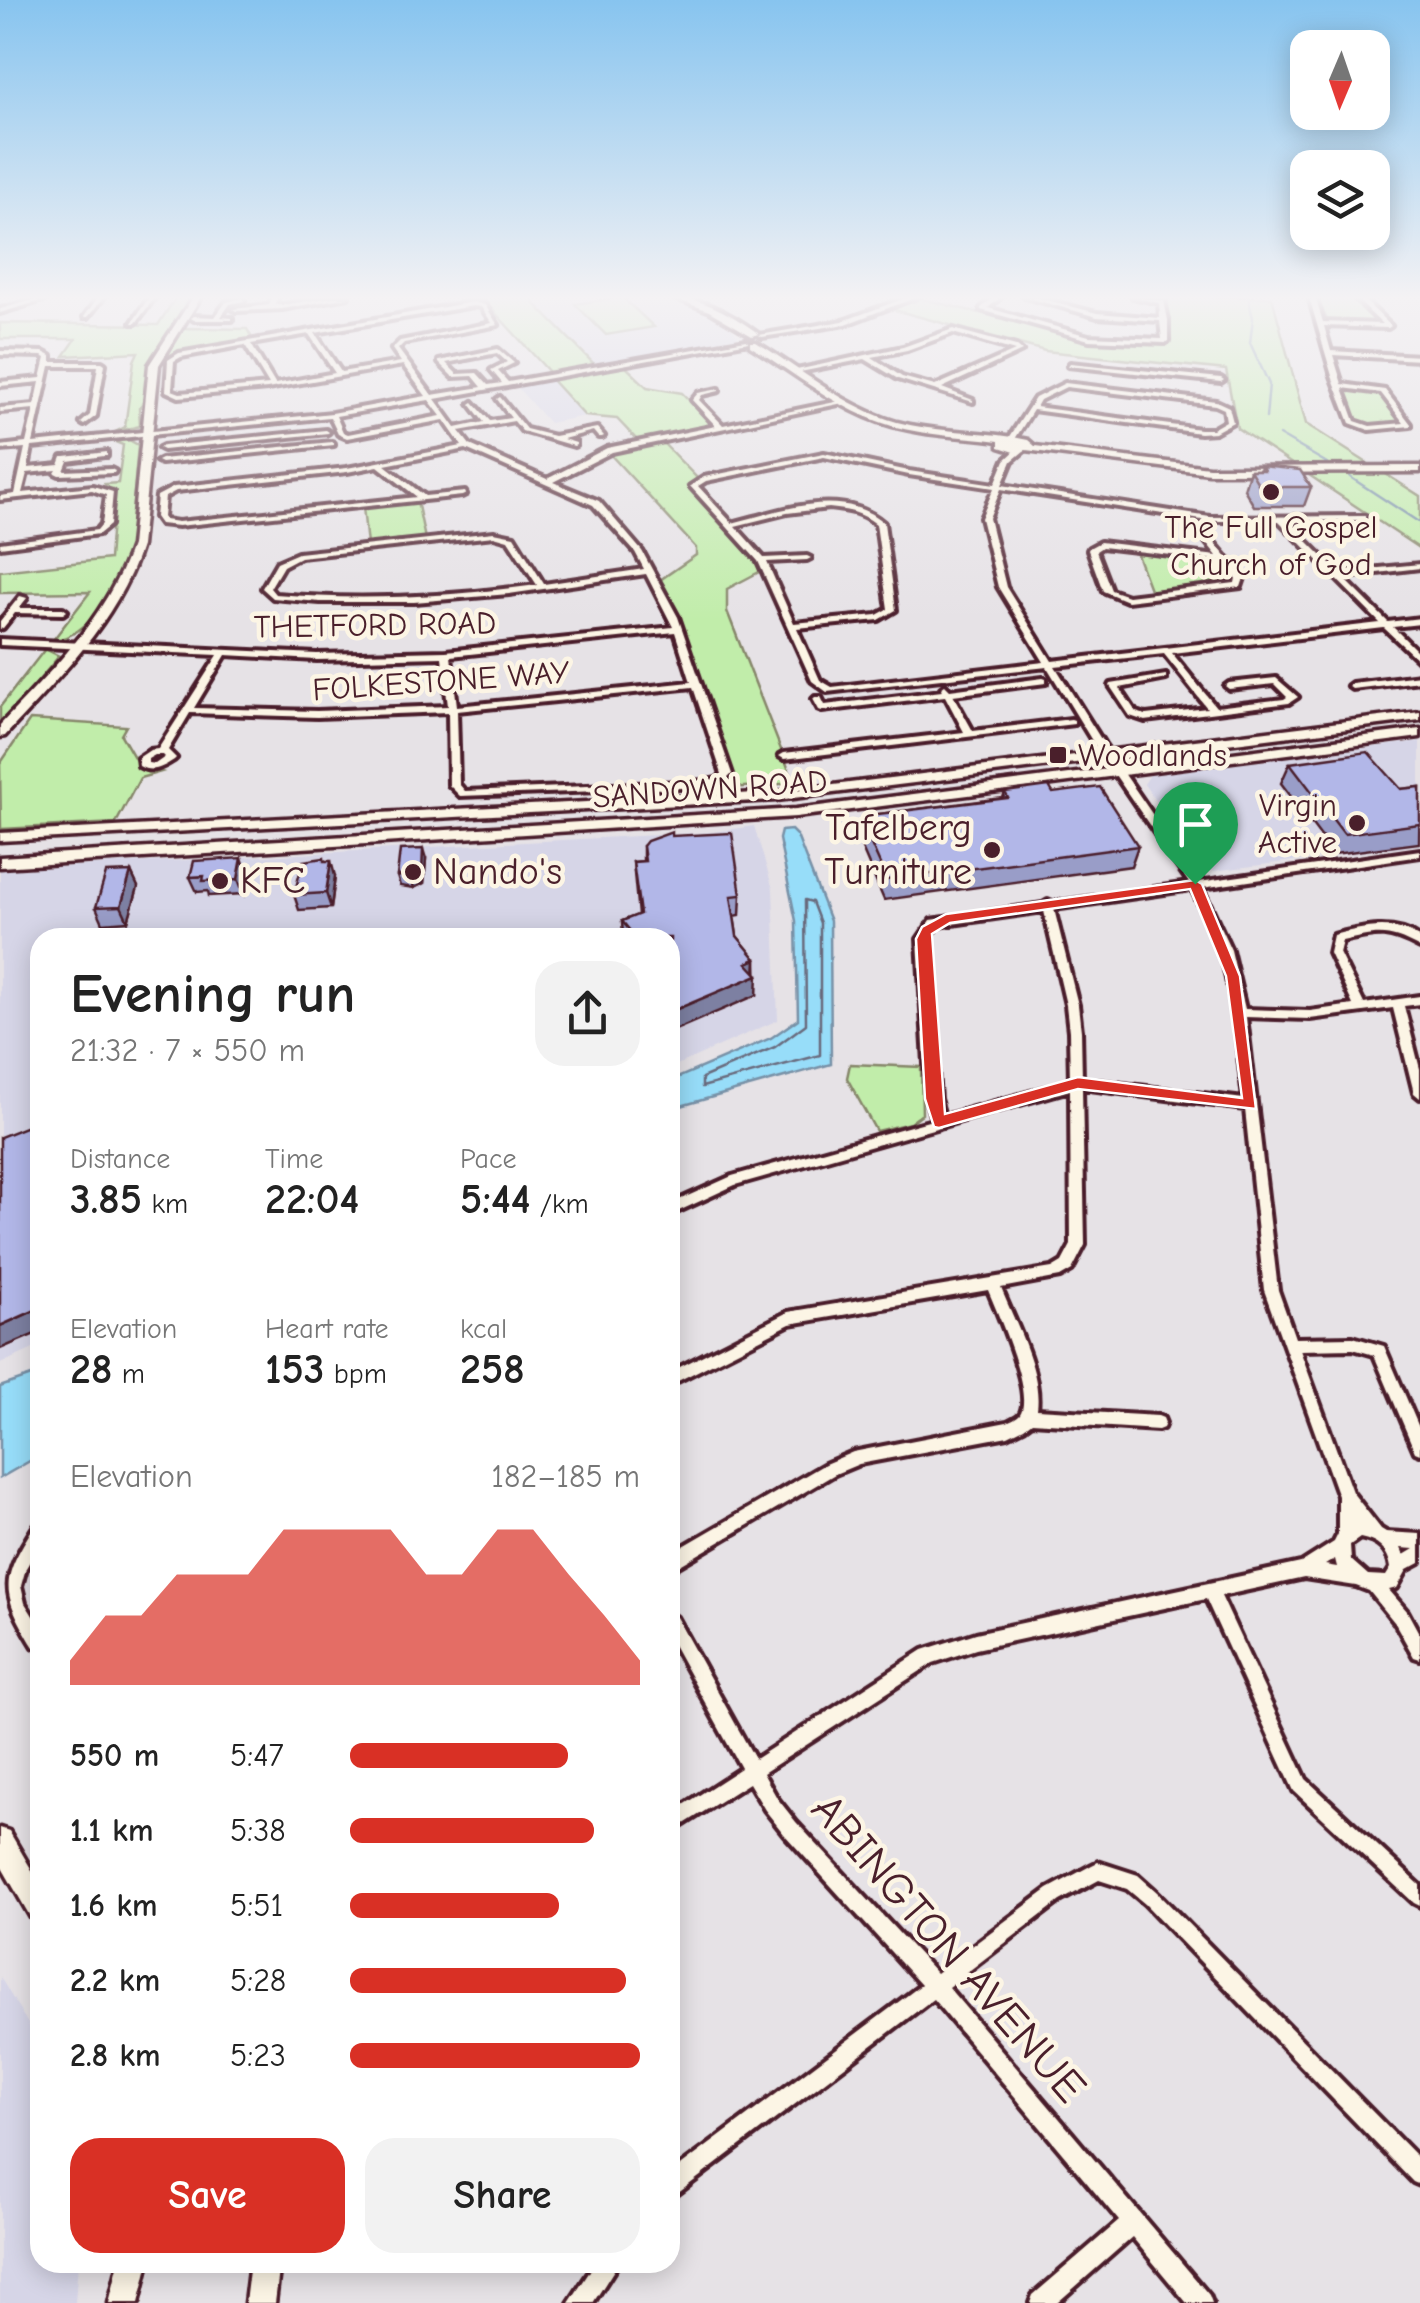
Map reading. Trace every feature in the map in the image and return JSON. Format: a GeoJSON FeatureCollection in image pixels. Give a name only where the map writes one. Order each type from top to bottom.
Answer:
{"type":"FeatureCollection","features":[{"type":"Feature","properties":{"kind":"main road"},"geometry":{"type":"LineString","coordinates":[[0,733],[75,646],[122,583],[134,558],[151,404]]}},
{"type":"Feature","properties":{"kind":"main road"},"geometry":{"type":"LineString","coordinates":[[844,404],[891,424],[1016,446],[1210,470],[1420,469]]}},
{"type":"Feature","properties":{"kind":"main road","name":"SANDOWN ROAD"},"geometry":{"type":"LineString","coordinates":[[0,836],[716,801],[817,792],[1420,716]]}},
{"type":"Feature","properties":{"kind":"main road","name":"SANDOWN ROAD"},"geometry":{"type":"LineString","coordinates":[[0,862],[736,818],[1420,733]]}},
{"type":"Feature","properties":{"kind":"main road"},"geometry":{"type":"LineString","coordinates":[[0,1840],[30,1892]]}},
{"type":"Feature","properties":{"kind":"street"},"geometry":{"type":"LineString","coordinates":[[84,423],[93,416],[95,404]]}},
{"type":"Feature","properties":{"kind":"street"},"geometry":{"type":"LineString","coordinates":[[0,448],[332,416],[395,404]]}},
{"type":"Feature","properties":{"kind":"street"},"geometry":{"type":"LineString","coordinates":[[435,404],[467,447],[602,508],[649,570],[677,629],[727,768],[723,779],[707,784],[466,795],[454,785],[446,654]]}},
{"type":"Feature","properties":{"kind":"street"},"geometry":{"type":"LineString","coordinates":[[473,404],[488,424]]}},
{"type":"Feature","properties":{"kind":"street"},"geometry":{"type":"LineString","coordinates":[[504,404],[524,430],[574,444]]}},
{"type":"Feature","properties":{"kind":"street"},"geometry":{"type":"LineString","coordinates":[[698,404],[722,428]]}},
{"type":"Feature","properties":{"kind":"street"},"geometry":{"type":"LineString","coordinates":[[546,482],[602,452],[833,404]]}},
{"type":"Feature","properties":{"kind":"street"},"geometry":{"type":"LineString","coordinates":[[1033,404],[985,522],[1002,588],[1106,754],[1195,884],[1226,950],[1240,1014],[1270,1290],[1346,1496],[1396,1553],[1402,1617]]}},
{"type":"Feature","properties":{"kind":"street"},"geometry":{"type":"LineString","coordinates":[[1031,408],[1200,431],[1230,422],[1228,410],[1221,404]]}},
{"type":"Feature","properties":{"kind":"street"},"geometry":{"type":"LineString","coordinates":[[1348,404],[1357,425],[1409,425],[1393,404]]}},
{"type":"Feature","properties":{"kind":"street"},"geometry":{"type":"LineString","coordinates":[[0,410],[38,406],[18,496]]}},
{"type":"Feature","properties":{"kind":"street"},"geometry":{"type":"LineString","coordinates":[[332,416],[340,433],[347,436],[444,418]]}},
{"type":"Feature","properties":{"kind":"street"},"geometry":{"type":"LineString","coordinates":[[454,430],[516,419]]}},
{"type":"Feature","properties":{"kind":"street"},"geometry":{"type":"LineString","coordinates":[[244,424],[244,453]]}},
{"type":"Feature","properties":{"kind":"street"},"geometry":{"type":"LineString","coordinates":[[554,438],[595,429],[600,436]]}},
{"type":"Feature","properties":{"kind":"street"},"geometry":{"type":"LineString","coordinates":[[163,448],[326,432]]}},
{"type":"Feature","properties":{"kind":"street"},"geometry":{"type":"LineString","coordinates":[[160,461],[332,444]]}},
{"type":"Feature","properties":{"kind":"street"},"geometry":{"type":"LineString","coordinates":[[462,494],[178,524],[166,523],[159,517],[161,496],[174,489],[380,464],[467,447]]}},
{"type":"Feature","properties":{"kind":"street"},"geometry":{"type":"LineString","coordinates":[[104,454],[65,458],[59,473],[63,476],[110,471]]}},
{"type":"Feature","properties":{"kind":"street"},"geometry":{"type":"LineString","coordinates":[[1362,518],[1205,518],[830,456],[810,456],[696,482],[694,488],[762,560],[816,681],[825,689],[858,689],[1420,621]]}},
{"type":"Feature","properties":{"kind":"street"},"geometry":{"type":"LineString","coordinates":[[380,464],[422,498]]}},
{"type":"Feature","properties":{"kind":"street"},"geometry":{"type":"LineString","coordinates":[[24,471],[60,467]]}},
{"type":"Feature","properties":{"kind":"street"},"geometry":{"type":"LineString","coordinates":[[0,498],[106,490],[110,494],[106,526],[92,535],[0,545]]}},
{"type":"Feature","properties":{"kind":"street"},"geometry":{"type":"LineString","coordinates":[[731,525],[824,505],[866,514],[880,524],[892,610],[874,618],[792,626]]}},
{"type":"Feature","properties":{"kind":"street"},"geometry":{"type":"LineString","coordinates":[[1205,518],[1209,539],[1240,578],[1238,584],[1122,598],[1107,591],[1092,550],[1109,544],[1223,559]]}},
{"type":"Feature","properties":{"kind":"street"},"geometry":{"type":"LineString","coordinates":[[1281,520],[1420,659]]}},
{"type":"Feature","properties":{"kind":"street"},"geometry":{"type":"LineString","coordinates":[[542,587],[510,538],[494,534],[293,556],[280,564],[266,588],[278,596],[340,600],[442,597],[542,587],[649,570]]}},
{"type":"Feature","properties":{"kind":"street"},"geometry":{"type":"LineString","coordinates":[[762,560],[807,558]]}},
{"type":"Feature","properties":{"kind":"street"},"geometry":{"type":"LineString","coordinates":[[1336,574],[1420,566]]}},
{"type":"Feature","properties":{"kind":"street"},"geometry":{"type":"LineString","coordinates":[[0,626],[23,598]]}},
{"type":"Feature","properties":{"kind":"street"},"geometry":{"type":"LineString","coordinates":[[12,610],[63,611]]}},
{"type":"Feature","properties":{"kind":"street","name":"THETFORD ROAD"},"geometry":{"type":"LineString","coordinates":[[0,642],[317,657],[446,654],[677,629]]}},
{"type":"Feature","properties":{"kind":"street"},"geometry":{"type":"LineString","coordinates":[[1166,651],[1214,710]]}},
{"type":"Feature","properties":{"kind":"street"},"geometry":{"type":"LineString","coordinates":[[162,751],[224,652]]}},
{"type":"Feature","properties":{"kind":"street"},"geometry":{"type":"LineString","coordinates":[[1163,676],[1114,686],[1128,708],[1140,718],[1286,701],[1293,697],[1276,681],[1229,686]]}},
{"type":"Feature","properties":{"kind":"street"},"geometry":{"type":"LineString","coordinates":[[939,677],[970,734]]}},
{"type":"Feature","properties":{"kind":"street"},"geometry":{"type":"LineString","coordinates":[[1352,686],[1420,678]]}},
{"type":"Feature","properties":{"kind":"street"},"geometry":{"type":"LineString","coordinates":[[818,699],[822,708],[1043,680]]}},
{"type":"Feature","properties":{"kind":"street","name":"FOLKESTONE WAY"},"geometry":{"type":"LineString","coordinates":[[188,710],[305,716],[452,711],[696,684]]}},
{"type":"Feature","properties":{"kind":"street"},"geometry":{"type":"LineString","coordinates":[[784,756],[1071,722]]}},
{"type":"Feature","properties":{"kind":"street"},"geometry":{"type":"LineString","coordinates":[[939,1122],[933,1099],[923,939],[926,931],[946,919],[1420,853]]}},
{"type":"Feature","properties":{"kind":"street"},"geometry":{"type":"LineString","coordinates":[[680,1374],[788,1318],[993,1285],[1067,1266],[1078,1246],[1078,1083],[1072,1005],[1048,905]]}},
{"type":"Feature","properties":{"kind":"street"},"geometry":{"type":"LineString","coordinates":[[1361,1009],[1334,953],[1337,938],[1393,930],[1407,933],[1420,944]]}},
{"type":"Feature","properties":{"kind":"street"},"geometry":{"type":"LineString","coordinates":[[1240,1014],[1310,1014],[1420,1000]]}},
{"type":"Feature","properties":{"kind":"street"},"geometry":{"type":"LineString","coordinates":[[1398,1003],[1420,1093]]}},
{"type":"Feature","properties":{"kind":"street"},"geometry":{"type":"LineString","coordinates":[[680,1205],[732,1181],[1078,1083],[1251,1105]]}},
{"type":"Feature","properties":{"kind":"street"},"geometry":{"type":"LineString","coordinates":[[680,1558],[844,1463],[1008,1429],[1028,1415],[1032,1404],[1029,1382],[993,1285]]}},
{"type":"Feature","properties":{"kind":"street"},"geometry":{"type":"LineString","coordinates":[[1289,1344],[1353,1342],[1382,1353],[1420,1447]]}},
{"type":"Feature","properties":{"kind":"street"},"geometry":{"type":"LineString","coordinates":[[1028,1415],[1158,1423]]}},
{"type":"Feature","properties":{"kind":"street"},"geometry":{"type":"LineString","coordinates":[[1346,1496],[1343,1562],[1356,1578]]}},
{"type":"Feature","properties":{"kind":"street"},"geometry":{"type":"LineString","coordinates":[[1304,1570],[1358,1530],[1420,1542]]}},
{"type":"Feature","properties":{"kind":"street"},"geometry":{"type":"LineString","coordinates":[[30,1547],[14,1574],[12,1594],[16,1608],[30,1627]]}},
{"type":"Feature","properties":{"kind":"street"},"geometry":{"type":"LineString","coordinates":[[1374,1586],[1420,1554]]}},
{"type":"Feature","properties":{"kind":"street"},"geometry":{"type":"LineString","coordinates":[[680,1817],[929,1656],[976,1641],[1304,1570],[1356,1578],[1374,1586],[1402,1617],[1420,1651]]}},
{"type":"Feature","properties":{"kind":"street"},"geometry":{"type":"LineString","coordinates":[[1210,1590],[1300,1785],[1420,1897]]}},
{"type":"Feature","properties":{"kind":"street","name":"ABINGTON AVENUE"},"geometry":{"type":"LineString","coordinates":[[680,1641],[771,1804],[934,1985],[1201,2303]]}},
{"type":"Feature","properties":{"kind":"street"},"geometry":{"type":"LineString","coordinates":[[680,2179],[934,1985],[1081,1878],[1098,1871],[1114,1872],[1151,1898],[1420,2175]]}},
{"type":"Feature","properties":{"kind":"street"},"geometry":{"type":"LineString","coordinates":[[1042,2303],[1132,2223]]}},
{"type":"Feature","properties":{"kind":"street"},"geometry":{"type":"LineString","coordinates":[[580,2303],[601,2273]]}},
{"type":"Feature","properties":{"kind":"shaded area"},"geometry":{"type":"Polygon","coordinates":[[[533,404],[575,404],[585,416],[549,423],[533,404]]]}},
{"type":"Feature","properties":{"kind":"shaded area"},"geometry":{"type":"Polygon","coordinates":[[[1420,741],[1420,845],[1213,871],[1199,866],[1144,784],[1150,775],[1420,741]]]}},
{"type":"Feature","properties":{"kind":"shaded area"},"geometry":{"type":"Polygon","coordinates":[[[754,826],[773,889],[778,1020],[680,1064],[680,928],[30,928],[30,1350],[0,1364],[0,870],[713,832],[754,826]]]}},
{"type":"Feature","properties":{"kind":"shaded area"},"geometry":{"type":"Polygon","coordinates":[[[0,1977],[30,2027],[30,2273],[77,2273],[75,2303],[0,2303],[0,1977]]]}},
{"type":"Feature","properties":{"kind":"green space"},"geometry":{"type":"Polygon","coordinates":[[[128,404],[142,404],[140,426],[115,432],[125,427],[128,404]]]}},
{"type":"Feature","properties":{"kind":"green space"},"geometry":{"type":"Polygon","coordinates":[[[574,404],[693,404],[713,425],[639,442],[617,419],[585,416],[574,404]]]}},
{"type":"Feature","properties":{"kind":"green space"},"geometry":{"type":"Polygon","coordinates":[[[1233,404],[1301,404],[1306,424],[1372,466],[1295,466],[1237,428],[1233,404]]]}},
{"type":"Feature","properties":{"kind":"green space"},"geometry":{"type":"Polygon","coordinates":[[[1392,404],[1407,422],[1402,426],[1370,426],[1358,420],[1350,405],[1392,404]]]}},
{"type":"Feature","properties":{"kind":"green space"},"geometry":{"type":"Polygon","coordinates":[[[129,440],[138,445],[129,550],[124,564],[91,619],[67,637],[53,640],[90,592],[0,593],[0,571],[109,559],[114,494],[105,484],[118,483],[123,445],[113,441],[129,440]]]}},
{"type":"Feature","properties":{"kind":"green space"},"geometry":{"type":"Polygon","coordinates":[[[662,442],[697,478],[690,489],[755,556],[761,571],[727,589],[727,611],[794,783],[720,789],[731,779],[733,770],[679,616],[660,580],[696,555],[696,548],[609,453],[662,442]]]}},
{"type":"Feature","properties":{"kind":"green space"},"geometry":{"type":"Polygon","coordinates":[[[1306,473],[1384,473],[1420,496],[1420,549],[1306,473]]]}},
{"type":"Feature","properties":{"kind":"green space"},"geometry":{"type":"Polygon","coordinates":[[[417,501],[425,539],[367,545],[363,507],[417,501]]]}},
{"type":"Feature","properties":{"kind":"green space"},"geometry":{"type":"Polygon","coordinates":[[[1136,552],[1220,566],[1233,581],[1151,592],[1136,552]]]}},
{"type":"Feature","properties":{"kind":"green space"},"geometry":{"type":"Polygon","coordinates":[[[45,649],[59,656],[0,727],[0,707],[45,649]]]}},
{"type":"Feature","properties":{"kind":"green space"},"geometry":{"type":"Polygon","coordinates":[[[30,720],[126,726],[121,735],[139,766],[161,772],[140,778],[116,823],[1,829],[0,764],[30,720]]]}},
{"type":"Feature","properties":{"kind":"green space"},"geometry":{"type":"Polygon","coordinates":[[[850,1064],[921,1067],[922,1114],[910,1123],[876,1131],[847,1078],[850,1064]]]}},
{"type":"Feature","properties":{"kind":"water"},"geometry":{"type":"Polygon","coordinates":[[[791,830],[797,836],[830,921],[831,1064],[680,1106],[680,1077],[771,1038],[798,1019],[796,921],[779,839],[781,831],[791,830]]]}},
{"type":"Feature","properties":{"kind":"water"},"geometry":{"type":"Polygon","coordinates":[[[30,1376],[30,1461],[0,1478],[0,1387],[30,1376]]]}},
{"type":"Feature","properties":{"kind":"building"},"geometry":{"type":"Polygon","coordinates":[[[1261,466],[1300,470],[1311,487],[1260,487],[1250,470],[1264,470],[1261,466]]]}},
{"type":"Feature","properties":{"kind":"building"},"geometry":{"type":"Polygon","coordinates":[[[1368,752],[1401,789],[1420,787],[1420,824],[1344,834],[1290,763],[1368,752]]]}},
{"type":"Feature","properties":{"kind":"building","name":"Tafelberg Turniture"},"geometry":{"type":"Polygon","coordinates":[[[1049,786],[1053,793],[1100,787],[1138,846],[887,880],[862,824],[873,823],[870,815],[1008,798],[1005,792],[1049,786]]]}},
{"type":"Feature","properties":{"kind":"building"},"geometry":{"type":"Polygon","coordinates":[[[672,832],[672,836],[732,833],[741,895],[731,896],[737,936],[756,959],[747,963],[758,975],[680,1008],[680,928],[628,928],[622,921],[640,914],[633,862],[645,861],[643,846],[672,832]]]}},
{"type":"Feature","properties":{"kind":"building"},"geometry":{"type":"Polygon","coordinates":[[[423,849],[422,873],[411,878],[397,876],[400,850],[423,849]]]}},
{"type":"Feature","properties":{"kind":"building"},"geometry":{"type":"Polygon","coordinates":[[[242,858],[238,879],[203,881],[204,876],[190,877],[194,861],[242,858]]]}},
{"type":"Feature","properties":{"kind":"building"},"geometry":{"type":"Polygon","coordinates":[[[303,861],[331,861],[326,893],[294,895],[303,861]]]}},
{"type":"Feature","properties":{"kind":"building"},"geometry":{"type":"Polygon","coordinates":[[[131,872],[121,906],[96,907],[106,873],[131,872]]]}},
{"type":"Feature","properties":{"kind":"building"},"geometry":{"type":"Polygon","coordinates":[[[30,1125],[30,1312],[0,1326],[0,1137],[30,1125]]]}},
{"type":"Feature","properties":{"kind":"waterway"},"geometry":{"type":"LineString","coordinates":[[1266,418],[1267,404]]}},
{"type":"Feature","properties":{"kind":"waterway"},"geometry":{"type":"LineString","coordinates":[[1279,435],[1327,463]]}},
{"type":"Feature","properties":{"kind":"waterway"},"geometry":{"type":"LineString","coordinates":[[1350,477],[1420,523]]}},
{"type":"Feature","properties":{"kind":"place","name":"The Full Gospel Church of God"},"geometry":{"type":"Point","coordinates":[1271,492]}},
{"type":"Feature","properties":{"kind":"place","name":"Woodlands"},"geometry":{"type":"Point","coordinates":[1058,755]}},
{"type":"Feature","properties":{"kind":"place","name":"Virgin Active"},"geometry":{"type":"Point","coordinates":[1357,823]}},
{"type":"Feature","properties":{"kind":"place","name":"Tafelberg Turniture"},"geometry":{"type":"Point","coordinates":[992,850]}},
{"type":"Feature","properties":{"kind":"place","name":"Nando's"},"geometry":{"type":"Point","coordinates":[413,872]}},
{"type":"Feature","properties":{"kind":"place","name":"KFC"},"geometry":{"type":"Point","coordinates":[220,881]}},
{"type":"Feature","properties":{"kind":"route"},"geometry":{"type":"LineString","coordinates":[[1195,884],[1226,950],[1233,976],[1251,1105],[1078,1083],[939,1122],[933,1099],[923,939],[926,931],[946,919],[1195,884]]}}]}
